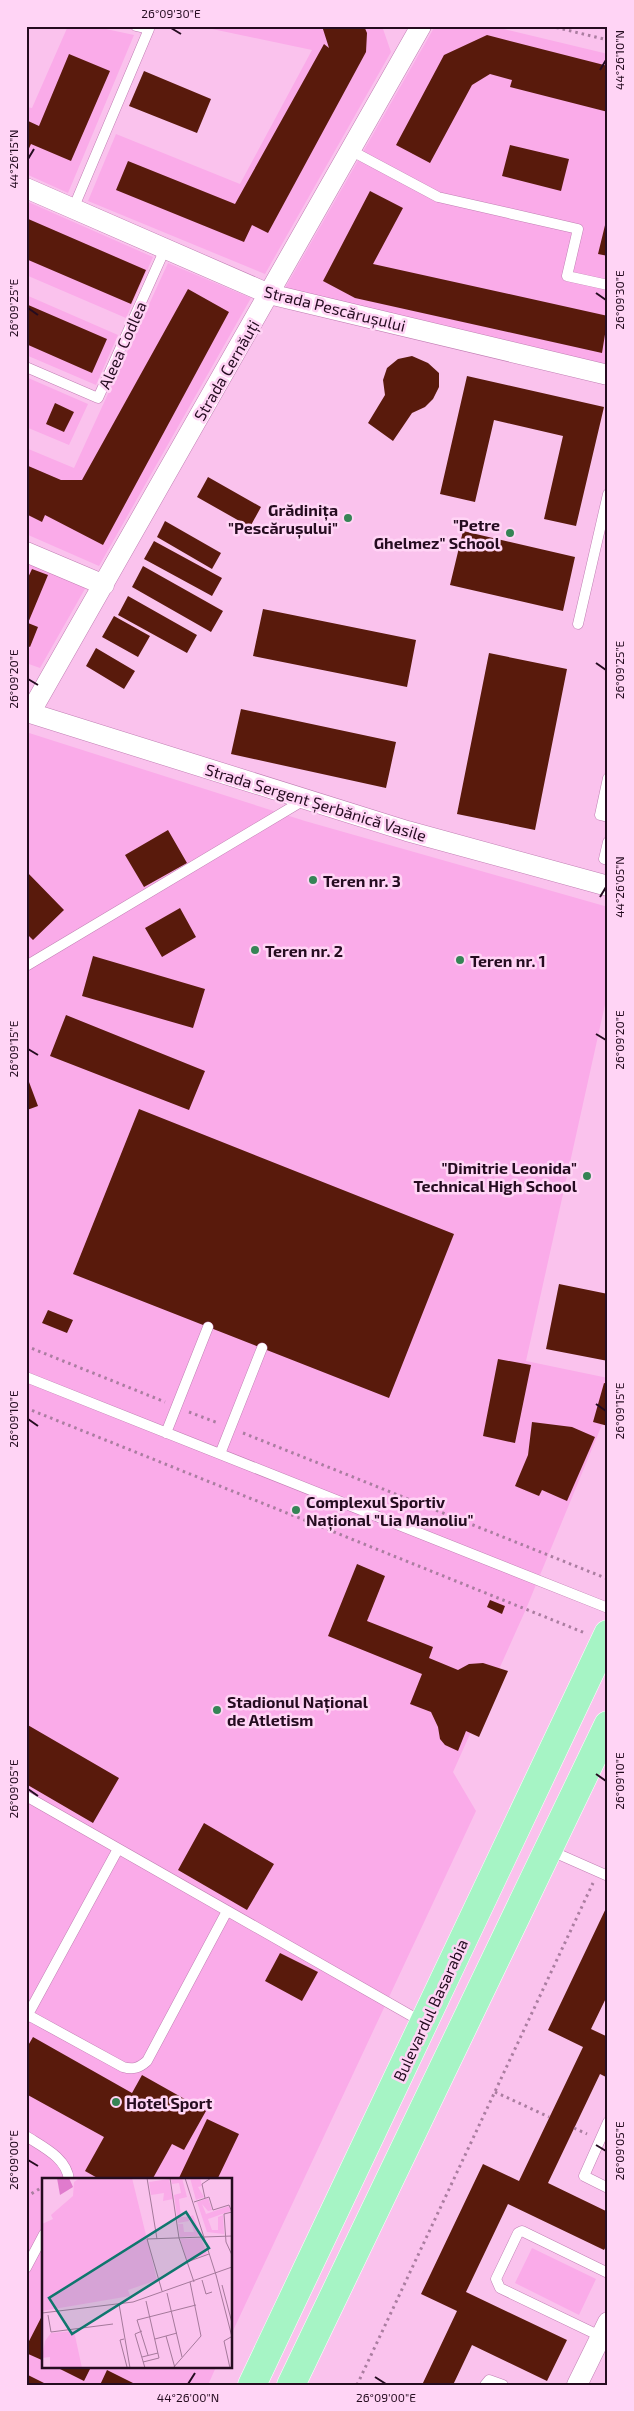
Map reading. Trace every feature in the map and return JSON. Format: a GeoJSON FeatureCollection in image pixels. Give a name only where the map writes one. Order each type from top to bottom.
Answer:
{"type":"FeatureCollection","features":[{"type":"Feature","properties":{"kind":"main road","name":"Bulevardul Basarabia"},"geometry":{"type":"LineString","coordinates":[[252,2385],[425,2023],[526,1804],[599,1635]]}},
{"type":"Feature","properties":{"kind":"main road"},"geometry":{"type":"LineString","coordinates":[[292,2385],[608,1725]]}},
{"type":"Feature","properties":{"kind":"street","name":"Strada Cernăuți"},"geometry":{"type":"LineString","coordinates":[[28,712],[104,585],[421,26]]}},
{"type":"Feature","properties":{"kind":"street","name":"Strada Pescărușului"},"geometry":{"type":"LineString","coordinates":[[26,188],[269,294],[608,375]]}},
{"type":"Feature","properties":{"kind":"street"},"geometry":{"type":"LineString","coordinates":[[26,552],[104,585]]}},
{"type":"Feature","properties":{"kind":"street","name":"Strada Sergent Șerbănică Vasile"},"geometry":{"type":"LineString","coordinates":[[28,712],[407,831],[608,886]]}},
{"type":"Feature","properties":{"kind":"street"},"geometry":{"type":"LineString","coordinates":[[577,2385],[604,2329]]}},
{"type":"Feature","properties":{"kind":"lane"},"geometry":{"type":"LineString","coordinates":[[73,209],[149,29],[136,26]]}},
{"type":"Feature","properties":{"kind":"lane"},"geometry":{"type":"LineString","coordinates":[[350,150],[438,197],[578,228],[568,276],[608,285]]}},
{"type":"Feature","properties":{"kind":"lane","name":"Aleea Codlea"},"geometry":{"type":"LineString","coordinates":[[26,367],[98,398],[165,249]]}},
{"type":"Feature","properties":{"kind":"lane"},"geometry":{"type":"LineString","coordinates":[[578,624],[608,494]]}},
{"type":"Feature","properties":{"kind":"lane"},"geometry":{"type":"LineString","coordinates":[[608,778],[600,815],[608,817]]}},
{"type":"Feature","properties":{"kind":"lane"},"geometry":{"type":"LineString","coordinates":[[26,966],[304,799]]}},
{"type":"Feature","properties":{"kind":"lane"},"geometry":{"type":"LineString","coordinates":[[608,842],[604,859],[608,860]]}},
{"type":"Feature","properties":{"kind":"lane"},"geometry":{"type":"LineString","coordinates":[[166,1433],[208,1327]]}},
{"type":"Feature","properties":{"kind":"lane"},"geometry":{"type":"LineString","coordinates":[[220,1454],[262,1348]]}},
{"type":"Feature","properties":{"kind":"lane"},"geometry":{"type":"LineString","coordinates":[[26,1378],[608,1608]]}},
{"type":"Feature","properties":{"kind":"lane"},"geometry":{"type":"LineString","coordinates":[[26,1796],[425,2023]]}},
{"type":"Feature","properties":{"kind":"lane"},"geometry":{"type":"LineString","coordinates":[[118,1849],[27,2016],[123,2067],[130,2069],[141,2066],[147,2061],[227,1911]]}},
{"type":"Feature","properties":{"kind":"lane"},"geometry":{"type":"LineString","coordinates":[[548,1849],[603,1874]]}},
{"type":"Feature","properties":{"kind":"lane"},"geometry":{"type":"LineString","coordinates":[[608,2122],[584,2176],[608,2188]]}},
{"type":"Feature","properties":{"kind":"lane"},"geometry":{"type":"LineString","coordinates":[[26,2136],[63,2163],[68,2170],[69,2178]]}},
{"type":"Feature","properties":{"kind":"lane"},"geometry":{"type":"LineString","coordinates":[[604,2329],[500,2288],[496,2279],[518,2233],[522,2231],[608,2273]]}},
{"type":"Feature","properties":{"kind":"lane"},"geometry":{"type":"LineString","coordinates":[[26,2268],[42,2238]]}},
{"type":"Feature","properties":{"kind":"lane"},"geometry":{"type":"LineString","coordinates":[[485,2385],[489,2380],[502,2385]]}},
{"type":"Feature","properties":{"kind":"path"},"geometry":{"type":"LineString","coordinates":[[550,26],[608,40]]}},
{"type":"Feature","properties":{"kind":"path"},"geometry":{"type":"LineString","coordinates":[[26,1346],[608,1579]]}},
{"type":"Feature","properties":{"kind":"path"},"geometry":{"type":"LineString","coordinates":[[26,1408],[599,1635]]}},
{"type":"Feature","properties":{"kind":"path"},"geometry":{"type":"LineString","coordinates":[[357,2385],[495,2092],[603,1874]]}},
{"type":"Feature","properties":{"kind":"path"},"geometry":{"type":"LineString","coordinates":[[495,2092],[549,2117]]}},
{"type":"Feature","properties":{"kind":"path"},"geometry":{"type":"LineString","coordinates":[[26,2197],[42,2187]]}},
{"type":"Feature","properties":{"kind":"shaded area"},"geometry":{"type":"Polygon","coordinates":[[[68,26],[92,26],[134,35],[68,193],[26,174],[26,107],[32,108],[68,26]]]}},
{"type":"Feature","properties":{"kind":"shaded area"},"geometry":{"type":"Polygon","coordinates":[[[198,26],[382,26],[391,52],[265,274],[88,201],[116,134],[240,184],[312,50],[198,26]]]}},
{"type":"Feature","properties":{"kind":"shaded area"},"geometry":{"type":"Polygon","coordinates":[[[435,26],[491,26],[608,54],[608,366],[285,288],[435,26]]]}},
{"type":"Feature","properties":{"kind":"shaded area"},"geometry":{"type":"Polygon","coordinates":[[[26,201],[153,257],[126,318],[26,275],[26,201]]]}},
{"type":"Feature","properties":{"kind":"shaded area"},"geometry":{"type":"Polygon","coordinates":[[[168,263],[251,298],[99,566],[26,534],[26,448],[74,468],[168,263]]]}},
{"type":"Feature","properties":{"kind":"shaded area"},"geometry":{"type":"Polygon","coordinates":[[[26,295],[118,335],[96,385],[26,355],[26,295]]]}},
{"type":"Feature","properties":{"kind":"shaded area"},"geometry":{"type":"Polygon","coordinates":[[[26,377],[88,404],[69,445],[26,427],[26,377]]]}},
{"type":"Feature","properties":{"kind":"shaded area"},"geometry":{"type":"Polygon","coordinates":[[[26,561],[86,587],[40,668],[26,663],[26,561]]]}},
{"type":"Feature","properties":{"kind":"shaded area","name":"Complexul Sportiv Național \"Lia Manoliu\""},"geometry":{"type":"Polygon","coordinates":[[[26,732],[305,821],[608,907],[608,991],[526,1361],[608,1378],[608,1410],[526,1609],[453,1772],[476,1811],[232,2333],[232,2178],[42,2178],[42,2368],[216,2368],[208,2385],[26,2385],[26,732]]]}},
{"type":"Feature","properties":{"kind":"shaded area"},"geometry":{"type":"Polygon","coordinates":[[[532,2248],[596,2279],[579,2315],[515,2283],[532,2248]]]}},
{"type":"Feature","properties":{"kind":"building"},"geometry":{"type":"Polygon","coordinates":[[[322,26],[364,26],[367,33],[366,52],[268,233],[252,225],[244,242],[116,190],[128,161],[235,204],[324,44],[329,48],[322,26]]]}},
{"type":"Feature","properties":{"kind":"building"},"geometry":{"type":"Polygon","coordinates":[[[487,35],[608,66],[608,112],[510,87],[512,80],[490,74],[472,85],[430,163],[396,145],[444,55],[487,35]]]}},
{"type":"Feature","properties":{"kind":"building"},"geometry":{"type":"Polygon","coordinates":[[[69,54],[110,71],[71,161],[31,144],[26,155],[26,120],[39,126],[69,54]]]}},
{"type":"Feature","properties":{"kind":"building"},"geometry":{"type":"Polygon","coordinates":[[[144,71],[211,99],[197,133],[129,106],[144,71]]]}},
{"type":"Feature","properties":{"kind":"building"},"geometry":{"type":"Polygon","coordinates":[[[510,145],[569,159],[561,191],[502,176],[510,145]]]}},
{"type":"Feature","properties":{"kind":"building"},"geometry":{"type":"Polygon","coordinates":[[[370,191],[403,208],[373,264],[608,316],[602,353],[355,298],[323,281],[370,191]]]}},
{"type":"Feature","properties":{"kind":"building"},"geometry":{"type":"Polygon","coordinates":[[[608,217],[608,256],[598,254],[608,217]]]}},
{"type":"Feature","properties":{"kind":"building"},"geometry":{"type":"Polygon","coordinates":[[[26,218],[146,270],[131,304],[26,259],[26,218]]]}},
{"type":"Feature","properties":{"kind":"building"},"geometry":{"type":"Polygon","coordinates":[[[188,289],[229,312],[103,545],[45,515],[42,522],[26,514],[26,465],[61,480],[82,480],[188,289]]]}},
{"type":"Feature","properties":{"kind":"building"},"geometry":{"type":"Polygon","coordinates":[[[26,304],[107,339],[92,373],[26,344],[26,304]]]}},
{"type":"Feature","properties":{"kind":"building"},"geometry":{"type":"Polygon","coordinates":[[[412,356],[428,363],[439,373],[439,387],[433,399],[425,407],[412,413],[393,441],[368,423],[385,395],[383,380],[387,368],[398,359],[412,356]]]}},
{"type":"Feature","properties":{"kind":"building"},"geometry":{"type":"Polygon","coordinates":[[[467,376],[604,407],[576,526],[544,519],[563,436],[494,420],[475,502],[440,494],[467,376]]]}},
{"type":"Feature","properties":{"kind":"building"},"geometry":{"type":"Polygon","coordinates":[[[55,403],[74,412],[64,432],[46,424],[55,403]]]}},
{"type":"Feature","properties":{"kind":"building"},"geometry":{"type":"Polygon","coordinates":[[[208,477],[261,507],[250,527],[197,497],[208,477]]]}},
{"type":"Feature","properties":{"kind":"building"},"geometry":{"type":"Polygon","coordinates":[[[165,521],[221,553],[212,569],[157,537],[165,521]]]}},
{"type":"Feature","properties":{"kind":"building"},"geometry":{"type":"Polygon","coordinates":[[[463,531],[575,557],[563,611],[450,585],[463,531]]]}},
{"type":"Feature","properties":{"kind":"building"},"geometry":{"type":"Polygon","coordinates":[[[154,541],[222,578],[212,596],[144,559],[154,541]]]}},
{"type":"Feature","properties":{"kind":"building"},"geometry":{"type":"Polygon","coordinates":[[[143,566],[223,611],[211,632],[132,587],[143,566]]]}},
{"type":"Feature","properties":{"kind":"building"},"geometry":{"type":"Polygon","coordinates":[[[32,569],[48,575],[28,623],[38,627],[30,647],[26,645],[26,582],[32,569]]]}},
{"type":"Feature","properties":{"kind":"building"},"geometry":{"type":"Polygon","coordinates":[[[128,596],[197,635],[187,653],[118,615],[128,596]]]}},
{"type":"Feature","properties":{"kind":"building"},"geometry":{"type":"Polygon","coordinates":[[[263,609],[416,640],[407,687],[253,656],[263,609]]]}},
{"type":"Feature","properties":{"kind":"building"},"geometry":{"type":"Polygon","coordinates":[[[114,616],[150,636],[138,657],[102,637],[114,616]]]}},
{"type":"Feature","properties":{"kind":"building"},"geometry":{"type":"Polygon","coordinates":[[[96,648],[135,671],[124,689],[86,666],[96,648]]]}},
{"type":"Feature","properties":{"kind":"building"},"geometry":{"type":"Polygon","coordinates":[[[489,653],[567,669],[535,830],[457,814],[489,653]]]}},
{"type":"Feature","properties":{"kind":"building"},"geometry":{"type":"Polygon","coordinates":[[[241,709],[396,742],[386,788],[231,754],[241,709]]]}},
{"type":"Feature","properties":{"kind":"building"},"geometry":{"type":"Polygon","coordinates":[[[168,830],[187,863],[144,887],[125,855],[168,830]]]}},
{"type":"Feature","properties":{"kind":"building"},"geometry":{"type":"Polygon","coordinates":[[[26,871],[64,910],[33,940],[26,933],[26,871]]]}},
{"type":"Feature","properties":{"kind":"building"},"geometry":{"type":"Polygon","coordinates":[[[180,908],[196,937],[162,957],[145,928],[180,908]]]}},
{"type":"Feature","properties":{"kind":"building"},"geometry":{"type":"Polygon","coordinates":[[[93,956],[205,989],[193,1028],[82,996],[93,956]]]}},
{"type":"Feature","properties":{"kind":"building"},"geometry":{"type":"Polygon","coordinates":[[[66,1015],[205,1071],[189,1110],[50,1056],[66,1015]]]}},
{"type":"Feature","properties":{"kind":"building"},"geometry":{"type":"Polygon","coordinates":[[[29,1082],[38,1106],[27,1110],[26,1083],[29,1082]]]}},
{"type":"Feature","properties":{"kind":"building"},"geometry":{"type":"Polygon","coordinates":[[[139,1109],[454,1234],[389,1398],[73,1274],[139,1109]]]}},
{"type":"Feature","properties":{"kind":"building"},"geometry":{"type":"Polygon","coordinates":[[[559,1284],[608,1294],[608,1361],[546,1349],[559,1284]]]}},
{"type":"Feature","properties":{"kind":"building"},"geometry":{"type":"Polygon","coordinates":[[[48,1310],[73,1320],[67,1333],[42,1323],[48,1310]]]}},
{"type":"Feature","properties":{"kind":"building"},"geometry":{"type":"Polygon","coordinates":[[[498,1359],[531,1365],[515,1443],[483,1436],[498,1359]]]}},
{"type":"Feature","properties":{"kind":"building"},"geometry":{"type":"Polygon","coordinates":[[[604,1383],[608,1384],[608,1426],[593,1422],[604,1383]]]}},
{"type":"Feature","properties":{"kind":"building"},"geometry":{"type":"Polygon","coordinates":[[[532,1422],[572,1427],[595,1437],[567,1501],[542,1490],[539,1496],[515,1486],[528,1455],[532,1422]]]}},
{"type":"Feature","properties":{"kind":"building"},"geometry":{"type":"Polygon","coordinates":[[[357,1564],[385,1576],[367,1621],[433,1647],[429,1658],[458,1670],[469,1664],[483,1663],[508,1671],[479,1737],[466,1731],[458,1751],[445,1745],[440,1739],[438,1727],[431,1712],[410,1704],[422,1674],[328,1636],[357,1564]]]}},
{"type":"Feature","properties":{"kind":"building"},"geometry":{"type":"Polygon","coordinates":[[[490,1600],[505,1606],[502,1614],[487,1607],[490,1600]]]}},
{"type":"Feature","properties":{"kind":"building"},"geometry":{"type":"Polygon","coordinates":[[[26,1724],[119,1778],[93,1823],[26,1784],[26,1724]]]}},
{"type":"Feature","properties":{"kind":"building"},"geometry":{"type":"Polygon","coordinates":[[[204,1823],[274,1864],[247,1910],[178,1870],[204,1823]]]}},
{"type":"Feature","properties":{"kind":"building"},"geometry":{"type":"Polygon","coordinates":[[[608,1904],[608,1994],[591,2029],[608,2037],[608,2078],[600,2074],[548,2183],[608,2212],[608,2243],[604,2250],[508,2204],[466,2292],[567,2340],[547,2381],[472,2345],[453,2385],[422,2385],[457,2311],[421,2294],[483,2164],[519,2181],[583,2047],[548,2030],[608,1904]]]}},
{"type":"Feature","properties":{"kind":"building"},"geometry":{"type":"Polygon","coordinates":[[[280,1953],[318,1972],[302,2001],[265,1981],[280,1953]]]}},
{"type":"Feature","properties":{"kind":"building","name":"Hotel Sport"},"geometry":{"type":"Polygon","coordinates":[[[33,2037],[132,2093],[142,2075],[206,2111],[184,2150],[172,2144],[153,2178],[97,2178],[85,2171],[104,2137],[26,2094],[26,2049],[33,2037]]]}},
{"type":"Feature","properties":{"kind":"building"},"geometry":{"type":"Polygon","coordinates":[[[207,2119],[239,2134],[218,2178],[179,2178],[207,2119]]]}},
{"type":"Feature","properties":{"kind":"building"},"geometry":{"type":"Polygon","coordinates":[[[42,2316],[42,2360],[26,2353],[26,2347],[42,2316]]]}},
{"type":"Feature","properties":{"kind":"building"},"geometry":{"type":"Polygon","coordinates":[[[58,2368],[90,2368],[84,2381],[58,2368]]]}},
{"type":"Feature","properties":{"kind":"building"},"geometry":{"type":"Polygon","coordinates":[[[107,2370],[137,2385],[100,2385],[107,2370]]]}},
{"type":"Feature","properties":{"kind":"building"},"geometry":{"type":"Polygon","coordinates":[[[26,2374],[48,2385],[26,2385],[26,2374]]]}},
{"type":"Feature","properties":{"kind":"place","name":"Grădinița \"Pescărușului\""},"geometry":{"type":"Point","coordinates":[348,518]}},
{"type":"Feature","properties":{"kind":"place","name":"\"Petre Ghelmez\" School"},"geometry":{"type":"Point","coordinates":[510,533]}},
{"type":"Feature","properties":{"kind":"place","name":"Teren nr. 3"},"geometry":{"type":"Point","coordinates":[313,880]}},
{"type":"Feature","properties":{"kind":"place","name":"Teren nr. 2"},"geometry":{"type":"Point","coordinates":[255,950]}},
{"type":"Feature","properties":{"kind":"place","name":"Teren nr. 1"},"geometry":{"type":"Point","coordinates":[460,960]}},
{"type":"Feature","properties":{"kind":"place","name":"\"Dimitrie Leonida\" Technical High School"},"geometry":{"type":"Point","coordinates":[587,1176]}},
{"type":"Feature","properties":{"kind":"place","name":"Complexul Sportiv Național \"Lia Manoliu\""},"geometry":{"type":"Point","coordinates":[296,1510]}},
{"type":"Feature","properties":{"kind":"place","name":"Stadionul Național de Atletism"},"geometry":{"type":"Point","coordinates":[217,1710]}},
{"type":"Feature","properties":{"kind":"place","name":"Hotel Sport"},"geometry":{"type":"Point","coordinates":[116,2102]}}]}
